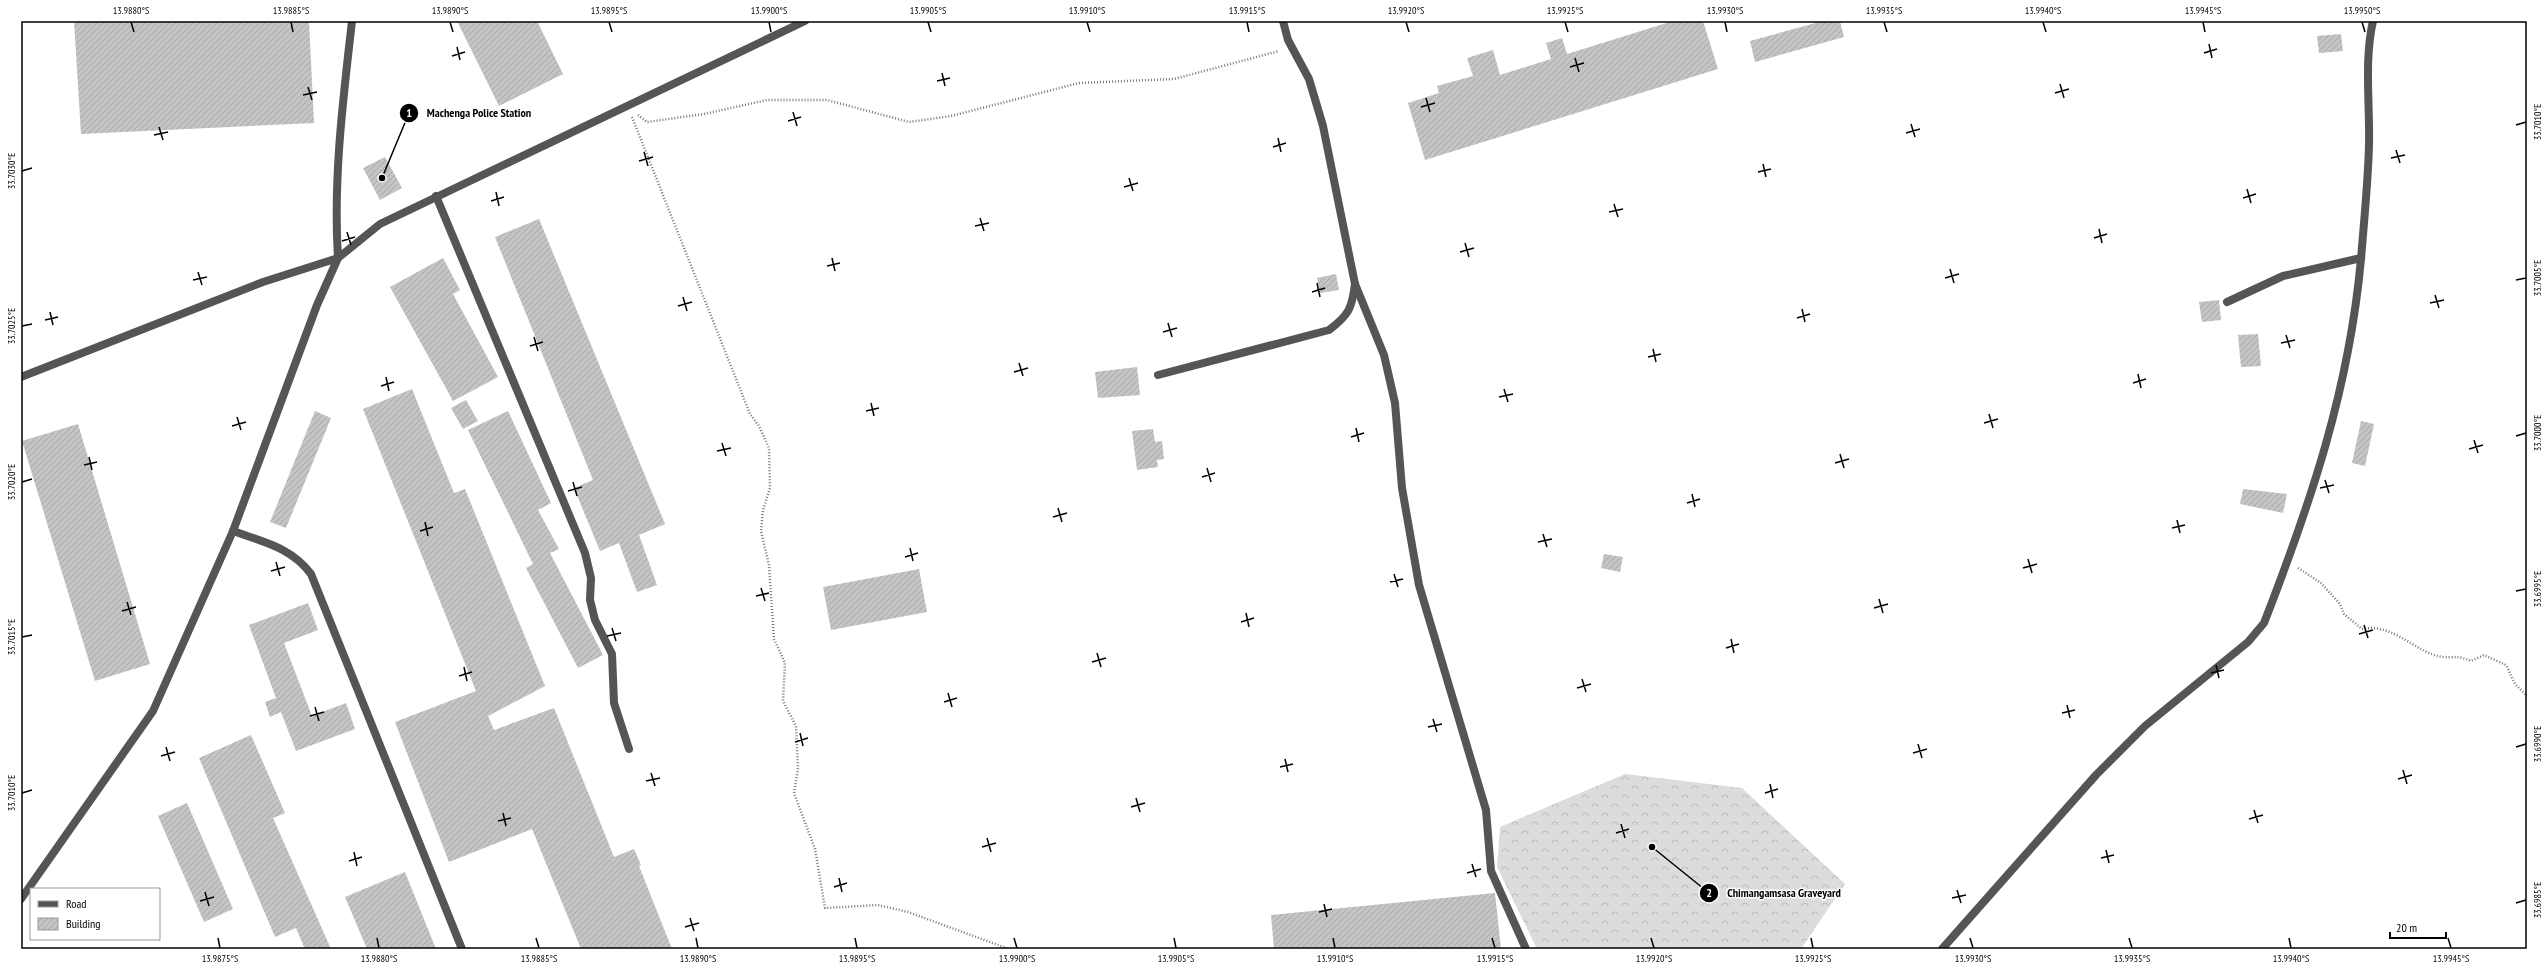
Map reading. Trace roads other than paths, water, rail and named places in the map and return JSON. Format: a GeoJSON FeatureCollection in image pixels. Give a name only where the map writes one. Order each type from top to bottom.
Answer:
{"type":"FeatureCollection","features":[{"type":"Feature","properties":{"kind":"street"},"geometry":{"type":"LineString","coordinates":[[21,898],[153,711],[233,531],[317,305],[338,258],[336,207],[342,118],[352,21]]}},
{"type":"Feature","properties":{"kind":"street"},"geometry":{"type":"LineString","coordinates":[[21,377],[263,282],[338,258],[380,224],[436,196],[628,107],[805,21]]}},
{"type":"Feature","properties":{"kind":"street"},"geometry":{"type":"LineString","coordinates":[[1283,21],[1288,40],[1300,59],[1309,79],[1323,126],[1355,284],[1386,362],[1395,403],[1402,488],[1419,585],[1486,810],[1491,871],[1526,949]]}},
{"type":"Feature","properties":{"kind":"street"},"geometry":{"type":"LineString","coordinates":[[1942,949],[2096,775],[2145,726],[2248,642],[2264,623],[2317,479],[2340,395],[2352,335],[2361,258],[2369,147],[2370,53],[2373,21]]}},
{"type":"Feature","properties":{"kind":"street"},"geometry":{"type":"LineString","coordinates":[[436,196],[585,553],[591,578],[590,600],[595,620],[612,654],[614,703],[629,749]]}},
{"type":"Feature","properties":{"kind":"street"},"geometry":{"type":"LineString","coordinates":[[2227,302],[2283,276],[2361,258]]}},
{"type":"Feature","properties":{"kind":"street"},"geometry":{"type":"LineString","coordinates":[[1158,375],[1330,330],[1347,314],[1352,305],[1355,284]]}},
{"type":"Feature","properties":{"kind":"street"},"geometry":{"type":"LineString","coordinates":[[233,531],[285,550],[300,560],[311,574],[462,949]]}},
{"type":"Feature","properties":{"kind":"place","name":"Machenga Police Station"},"geometry":{"type":"Point","coordinates":[382,178]}},
{"type":"Feature","properties":{"kind":"place","name":"Chimangamsasa Graveyard"},"geometry":{"type":"Point","coordinates":[1652,847]}}]}
